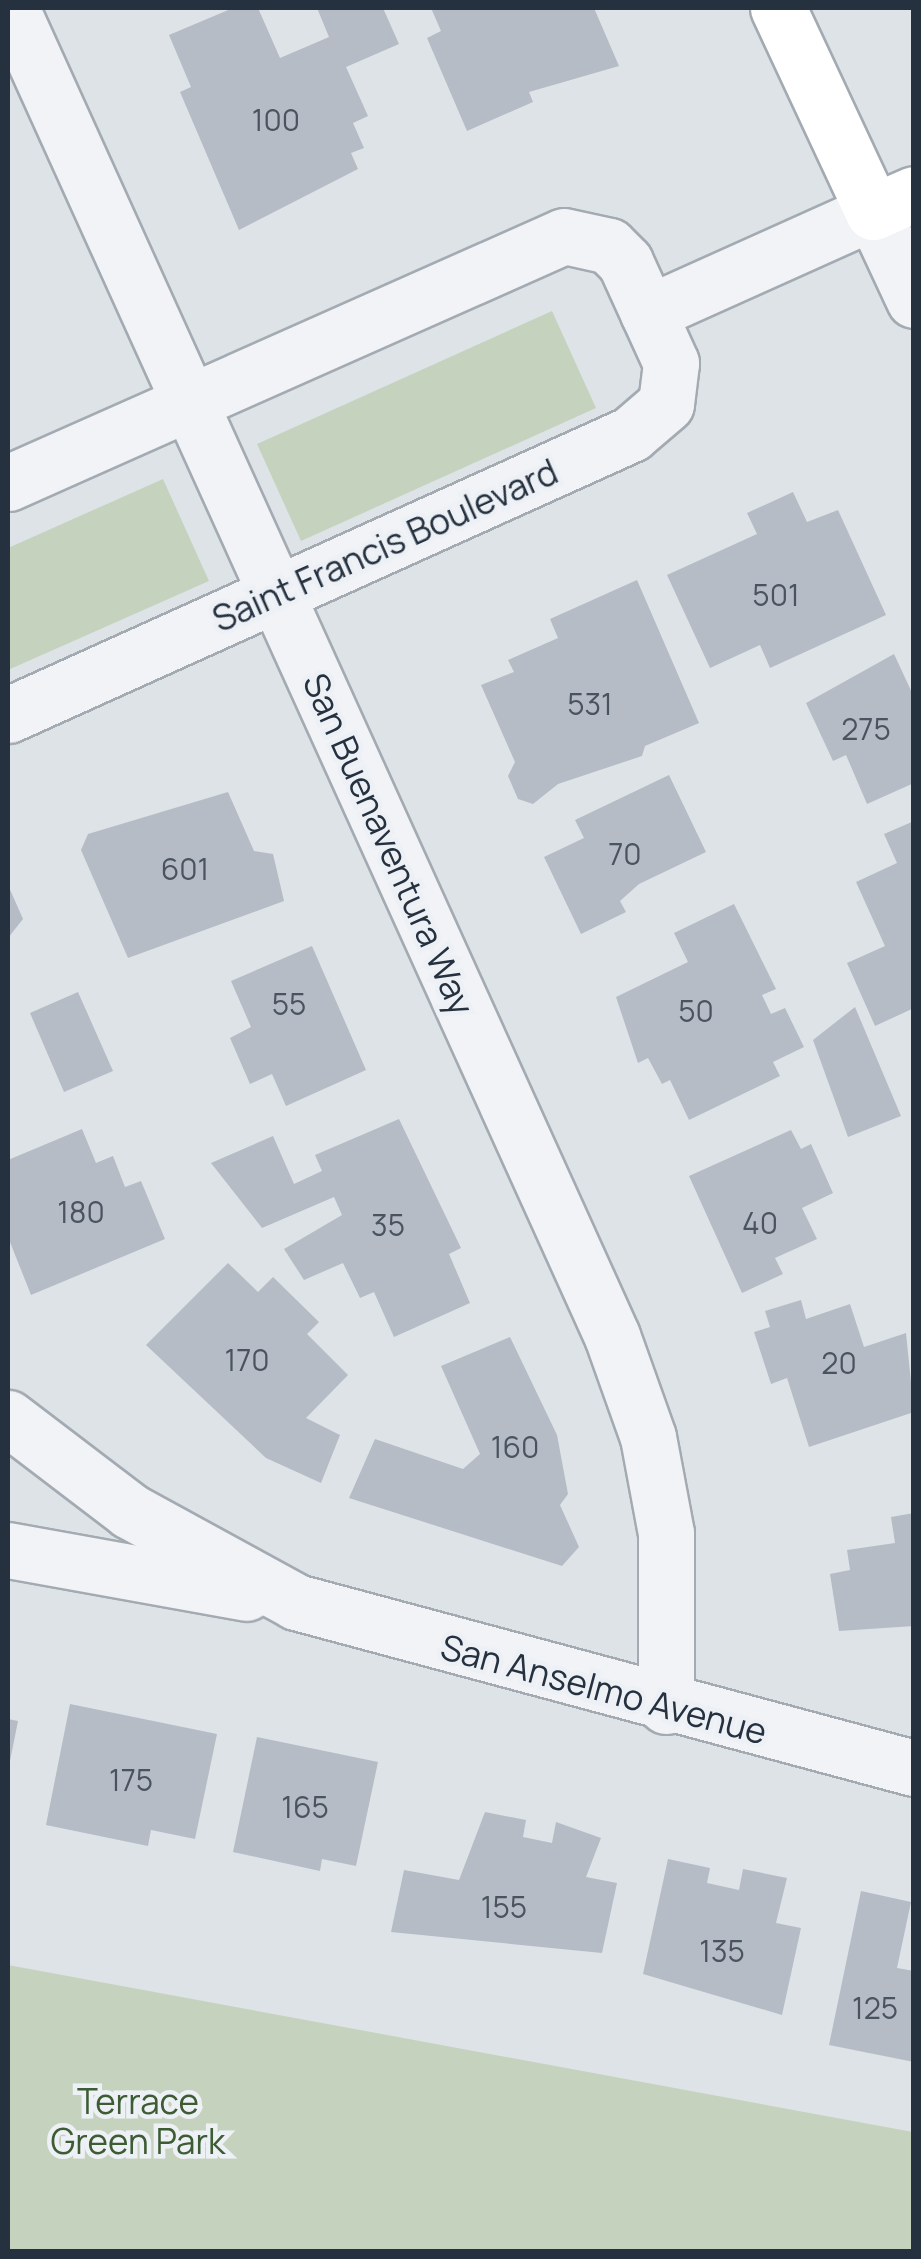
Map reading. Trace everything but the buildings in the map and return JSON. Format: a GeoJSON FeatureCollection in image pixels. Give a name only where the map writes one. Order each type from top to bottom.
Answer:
{"type":"FeatureCollection","features":[{"type":"Feature","properties":{"kind":"main road"},"geometry":{"type":"LineString","coordinates":[[778,8],[893,203]]}},
{"type":"Feature","properties":{"kind":"street","name":"San Buenaventura Way"},"geometry":{"type":"LineString","coordinates":[[11,8],[612,1336],[648,1437],[666,1534],[666,1706]]}},
{"type":"Feature","properties":{"kind":"street"},"geometry":{"type":"LineString","coordinates":[[648,313],[893,203],[914,300]]}},
{"type":"Feature","properties":{"kind":"street","name":"Saint Francis Boulevard"},"geometry":{"type":"LineString","coordinates":[[8,482],[564,236],[609,246],[648,313],[672,384],[652,421],[8,714]]}},
{"type":"Feature","properties":{"kind":"street","name":"San Anselmo Avenue"},"geometry":{"type":"LineString","coordinates":[[8,1418],[130,1511],[296,1602]]}},
{"type":"Feature","properties":{"kind":"street","name":"San Anselmo Avenue"},"geometry":{"type":"LineString","coordinates":[[8,1550],[296,1602],[666,1706],[914,1768]]}},
{"type":"Feature","properties":{"kind":"green space"},"geometry":{"type":"Polygon","coordinates":[[[552,311],[596,408],[301,541],[257,444],[552,311]]]}},
{"type":"Feature","properties":{"kind":"green space"},"geometry":{"type":"Polygon","coordinates":[[[163,479],[209,581],[8,670],[8,548],[163,479]]]}},
{"type":"Feature","properties":{"kind":"green space","name":"Terrace Green Park"},"geometry":{"type":"Polygon","coordinates":[[[8,1965],[913,2132],[913,2251],[8,2251],[8,1965]]]}}]}
